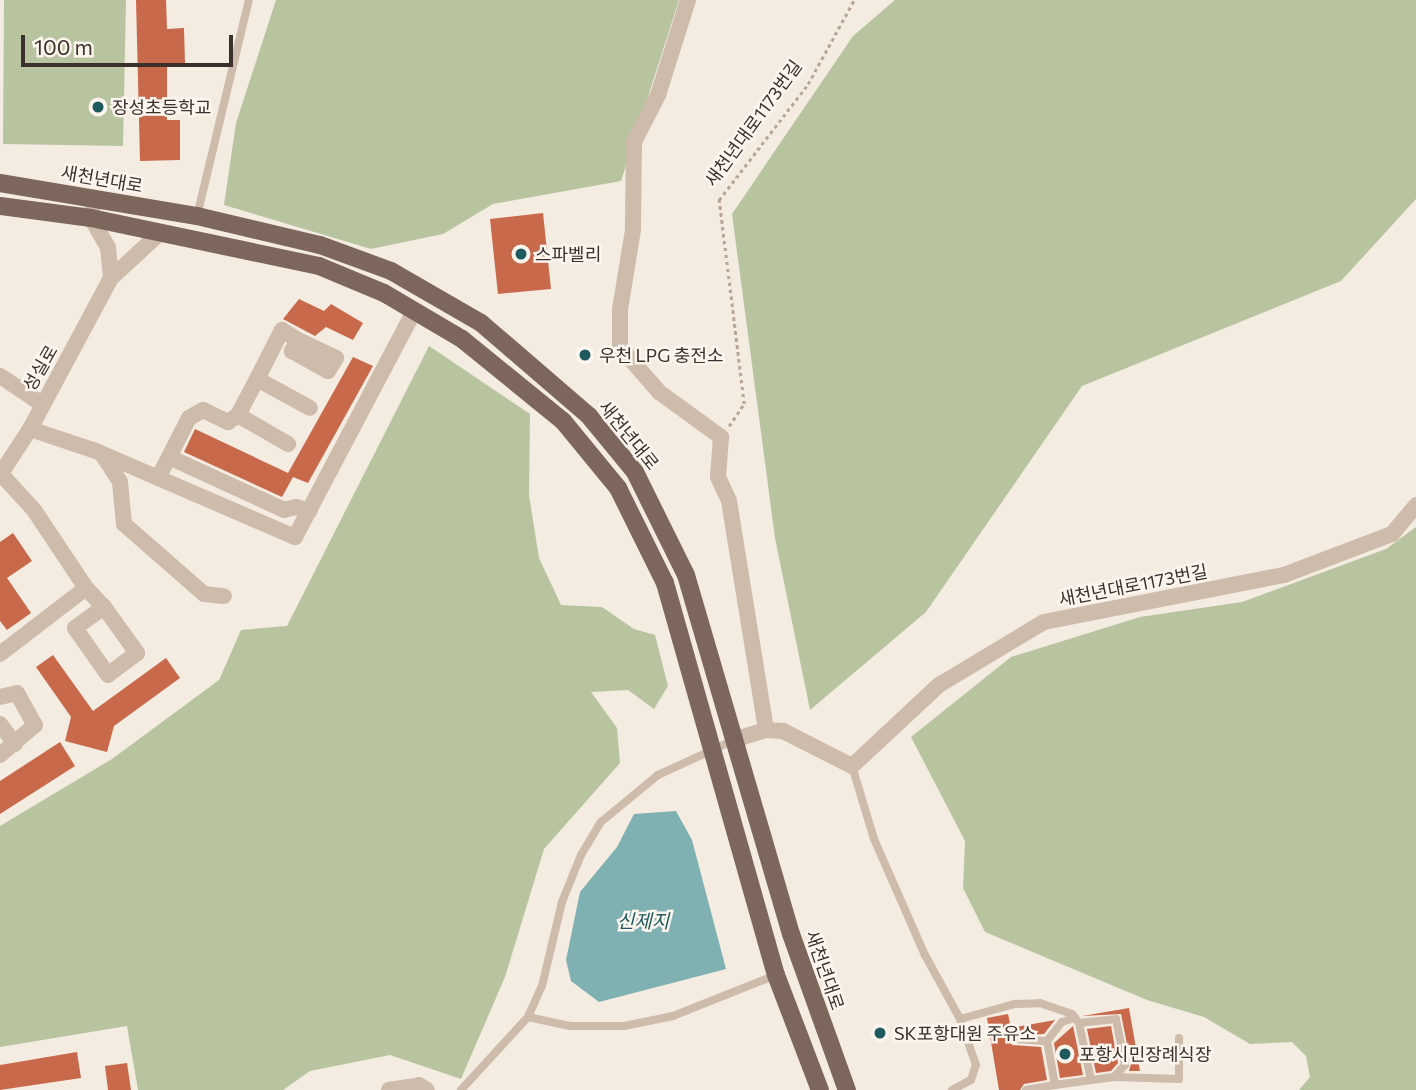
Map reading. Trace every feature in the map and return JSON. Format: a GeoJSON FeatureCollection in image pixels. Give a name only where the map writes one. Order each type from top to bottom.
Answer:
{"type":"FeatureCollection","features":[{"type":"Feature","properties":{"kind":"main road","name":"새천년대로"},"geometry":{"type":"LineString","coordinates":[[0,183],[197,216],[320,245],[391,271],[481,323],[536,366],[589,416],[635,471],[686,575],[795,947],[847,1090]]}},
{"type":"Feature","properties":{"kind":"main road"},"geometry":{"type":"LineString","coordinates":[[0,206],[91,218],[319,266],[414,311],[514,378],[563,421],[618,488],[665,583],[776,975],[820,1090]]}},
{"type":"Feature","properties":{"kind":"main road"},"geometry":{"type":"LineString","coordinates":[[692,675],[715,668]]}},
{"type":"Feature","properties":{"kind":"main road"},"geometry":{"type":"LineString","coordinates":[[739,848],[763,840]]}},
{"type":"Feature","properties":{"kind":"street"},"geometry":{"type":"LineString","coordinates":[[688,0],[658,95],[634,142],[633,230],[620,309],[620,347],[659,392],[721,437],[718,477],[729,501],[766,730]]}},
{"type":"Feature","properties":{"kind":"street"},"geometry":{"type":"LineString","coordinates":[[94,199],[91,218],[108,248],[111,278]]}},
{"type":"Feature","properties":{"kind":"street","name":"성실로"},"geometry":{"type":"LineString","coordinates":[[1,475],[30,429],[111,278],[161,232]]}},
{"type":"Feature","properties":{"kind":"street"},"geometry":{"type":"LineString","coordinates":[[30,429],[100,452],[295,537],[414,311]]}},
{"type":"Feature","properties":{"kind":"street"},"geometry":{"type":"LineString","coordinates":[[158,478],[189,418],[203,410],[228,422],[238,415],[282,330],[298,340]]}},
{"type":"Feature","properties":{"kind":"street"},"geometry":{"type":"LineString","coordinates":[[0,376],[42,404]]}},
{"type":"Feature","properties":{"kind":"street"},"geometry":{"type":"LineString","coordinates":[[257,379],[310,408]]}},
{"type":"Feature","properties":{"kind":"street"},"geometry":{"type":"LineString","coordinates":[[238,415],[288,444]]}},
{"type":"Feature","properties":{"kind":"street"},"geometry":{"type":"LineString","coordinates":[[100,452],[120,482],[124,524],[204,594],[223,596]]}},
{"type":"Feature","properties":{"kind":"street"},"geometry":{"type":"LineString","coordinates":[[170,457],[284,510],[296,507],[309,511]]}},
{"type":"Feature","properties":{"kind":"street"},"geometry":{"type":"LineString","coordinates":[[1,475],[34,510],[86,588],[104,607]]}},
{"type":"Feature","properties":{"kind":"street","name":"새천년대로1173번길"},"geometry":{"type":"LineString","coordinates":[[852,766],[939,685],[1044,622],[1284,575],[1392,534],[1416,505]]}},
{"type":"Feature","properties":{"kind":"street"},"geometry":{"type":"LineString","coordinates":[[0,654],[86,588]]}},
{"type":"Feature","properties":{"kind":"street"},"geometry":{"type":"LineString","coordinates":[[0,697],[17,693],[35,721],[33,730],[0,755]]}},
{"type":"Feature","properties":{"kind":"street"},"geometry":{"type":"LineString","coordinates":[[0,724],[15,744]]}},
{"type":"Feature","properties":{"kind":"street"},"geometry":{"type":"LineString","coordinates":[[734,740],[766,730],[783,731],[852,766]]}},
{"type":"Feature","properties":{"kind":"street"},"geometry":{"type":"LineString","coordinates":[[389,1090],[419,1085],[427,1090]]}},
{"type":"Feature","properties":{"kind":"lane"},"geometry":{"type":"LineString","coordinates":[[197,216],[249,0]]}},
{"type":"Feature","properties":{"kind":"lane"},"geometry":{"type":"LineString","coordinates":[[461,1090],[528,1017],[542,986],[562,902],[589,838],[644,783],[734,740]]}},
{"type":"Feature","properties":{"kind":"lane"},"geometry":{"type":"LineString","coordinates":[[852,766],[874,839],[925,955],[960,1019],[976,1065],[971,1080],[952,1090]]}},
{"type":"Feature","properties":{"kind":"lane"},"geometry":{"type":"LineString","coordinates":[[528,1017],[570,1026],[624,1026],[673,1016],[776,975]]}},
{"type":"Feature","properties":{"kind":"lane"},"geometry":{"type":"LineString","coordinates":[[960,1019],[1040,1003],[1075,1019]]}},
{"type":"Feature","properties":{"kind":"lane"},"geometry":{"type":"LineString","coordinates":[[1075,1019],[1091,1080]]}},
{"type":"Feature","properties":{"kind":"lane"},"geometry":{"type":"LineString","coordinates":[[1055,1085],[1047,1041],[1062,1022],[1075,1019],[1116,1019],[1125,1065],[1114,1077]]}},
{"type":"Feature","properties":{"kind":"lane"},"geometry":{"type":"LineString","coordinates":[[1027,1090],[1114,1077],[1179,1079],[1179,1038]]}},
{"type":"Feature","properties":{"kind":"lane"},"geometry":{"type":"LineString","coordinates":[[1015,1039],[1047,1041]]}},
{"type":"Feature","properties":{"kind":"path","name":"새천년대로1173번길"},"geometry":{"type":"LineString","coordinates":[[721,437],[744,404],[719,200],[808,84],[854,0]]}},
{"type":"Feature","properties":{"kind":"green space"},"geometry":{"type":"Polygon","coordinates":[[[4,0],[126,0],[123,146],[3,144],[4,0]]]}},
{"type":"Feature","properties":{"kind":"green space"},"geometry":{"type":"Polygon","coordinates":[[[276,0],[679,0],[621,181],[493,204],[443,234],[371,249],[224,205],[236,123],[276,0]]]}},
{"type":"Feature","properties":{"kind":"green space"},"geometry":{"type":"Polygon","coordinates":[[[895,0],[1416,0],[1416,199],[1341,281],[1082,386],[926,612],[810,710],[775,538],[732,214],[853,36],[895,0]]]}},
{"type":"Feature","properties":{"kind":"green space"},"geometry":{"type":"Polygon","coordinates":[[[429,346],[530,414],[529,495],[539,558],[561,605],[602,607],[634,629],[655,635],[668,686],[654,709],[628,690],[591,692],[617,728],[620,763],[544,849],[505,977],[461,1079],[390,1055],[310,1071],[283,1090],[138,1090],[127,1026],[0,1047],[0,826],[112,759],[219,680],[241,630],[287,626],[429,346]]]}},
{"type":"Feature","properties":{"kind":"green space"},"geometry":{"type":"Polygon","coordinates":[[[1416,527],[1416,1090],[1299,1090],[1310,1077],[1306,1056],[1292,1042],[1250,1044],[1204,1017],[1147,1000],[985,932],[963,888],[965,841],[911,737],[1011,657],[1140,617],[1242,602],[1386,549],[1416,527]]]}},
{"type":"Feature","properties":{"kind":"water","name":"신제지"},"geometry":{"type":"Polygon","coordinates":[[[676,811],[692,840],[726,969],[599,1002],[571,981],[566,960],[580,892],[617,847],[634,814],[676,811]]]}},
{"type":"Feature","properties":{"kind":"building"},"geometry":{"type":"Polygon","coordinates":[[[136,0],[166,0],[167,29],[184,28],[185,64],[167,65],[167,120],[180,120],[180,160],[140,161],[136,0]]]}},
{"type":"Feature","properties":{"kind":"building","name":"스파벨리"},"geometry":{"type":"Polygon","coordinates":[[[543,213],[551,289],[498,294],[490,219],[543,213]]]}},
{"type":"Feature","properties":{"kind":"building"},"geometry":{"type":"Polygon","coordinates":[[[299,299],[324,311],[331,304],[363,323],[353,340],[326,327],[315,336],[283,319],[299,299]]]}},
{"type":"Feature","properties":{"kind":"building"},"geometry":{"type":"Polygon","coordinates":[[[353,357],[373,366],[308,483],[293,477],[282,497],[184,452],[195,429],[288,473],[353,357]]]}},
{"type":"Feature","properties":{"kind":"building"},"geometry":{"type":"Polygon","coordinates":[[[13,533],[32,561],[7,578],[31,613],[7,630],[0,621],[0,542],[13,533]]]}},
{"type":"Feature","properties":{"kind":"building"},"geometry":{"type":"Polygon","coordinates":[[[53,655],[93,711],[166,658],[180,678],[114,726],[107,752],[65,741],[71,717],[36,667],[53,655]]]}},
{"type":"Feature","properties":{"kind":"building"},"geometry":{"type":"Polygon","coordinates":[[[60,742],[75,766],[0,814],[0,781],[60,742]]]}},
{"type":"Feature","properties":{"kind":"building"},"geometry":{"type":"Polygon","coordinates":[[[1129,1008],[1140,1071],[1129,1071],[1131,1064],[1121,1014],[1082,1016],[1129,1008]]]}},
{"type":"Feature","properties":{"kind":"building"},"geometry":{"type":"Polygon","coordinates":[[[1008,1014],[1011,1028],[1055,1020],[1044,1034],[1009,1036],[1012,1045],[1041,1047],[1047,1080],[1024,1084],[1020,1090],[999,1090],[987,1018],[1008,1014]]]}},
{"type":"Feature","properties":{"kind":"building"},"geometry":{"type":"Polygon","coordinates":[[[1073,1026],[1083,1075],[1060,1078],[1054,1043],[1073,1026]]]}},
{"type":"Feature","properties":{"kind":"building"},"geometry":{"type":"Polygon","coordinates":[[[1111,1026],[1118,1063],[1111,1071],[1096,1073],[1087,1029],[1111,1026]]]}},
{"type":"Feature","properties":{"kind":"building"},"geometry":{"type":"Polygon","coordinates":[[[77,1052],[81,1078],[0,1090],[0,1065],[77,1052]]]}},
{"type":"Feature","properties":{"kind":"building"},"geometry":{"type":"Polygon","coordinates":[[[127,1063],[131,1090],[108,1090],[105,1066],[127,1063]]]}},
{"type":"Feature","properties":{"kind":"place","name":"장성초등학교"},"geometry":{"type":"Point","coordinates":[98,107]}},
{"type":"Feature","properties":{"kind":"place","name":"스파벨리"},"geometry":{"type":"Point","coordinates":[521,254]}},
{"type":"Feature","properties":{"kind":"place","name":"우천 LPG 충전소"},"geometry":{"type":"Point","coordinates":[585,355]}},
{"type":"Feature","properties":{"kind":"place","name":"SK포항대원 주유소"},"geometry":{"type":"Point","coordinates":[880,1033]}},
{"type":"Feature","properties":{"kind":"place","name":"포항시민장례식장"},"geometry":{"type":"Point","coordinates":[1065,1054]}}]}
